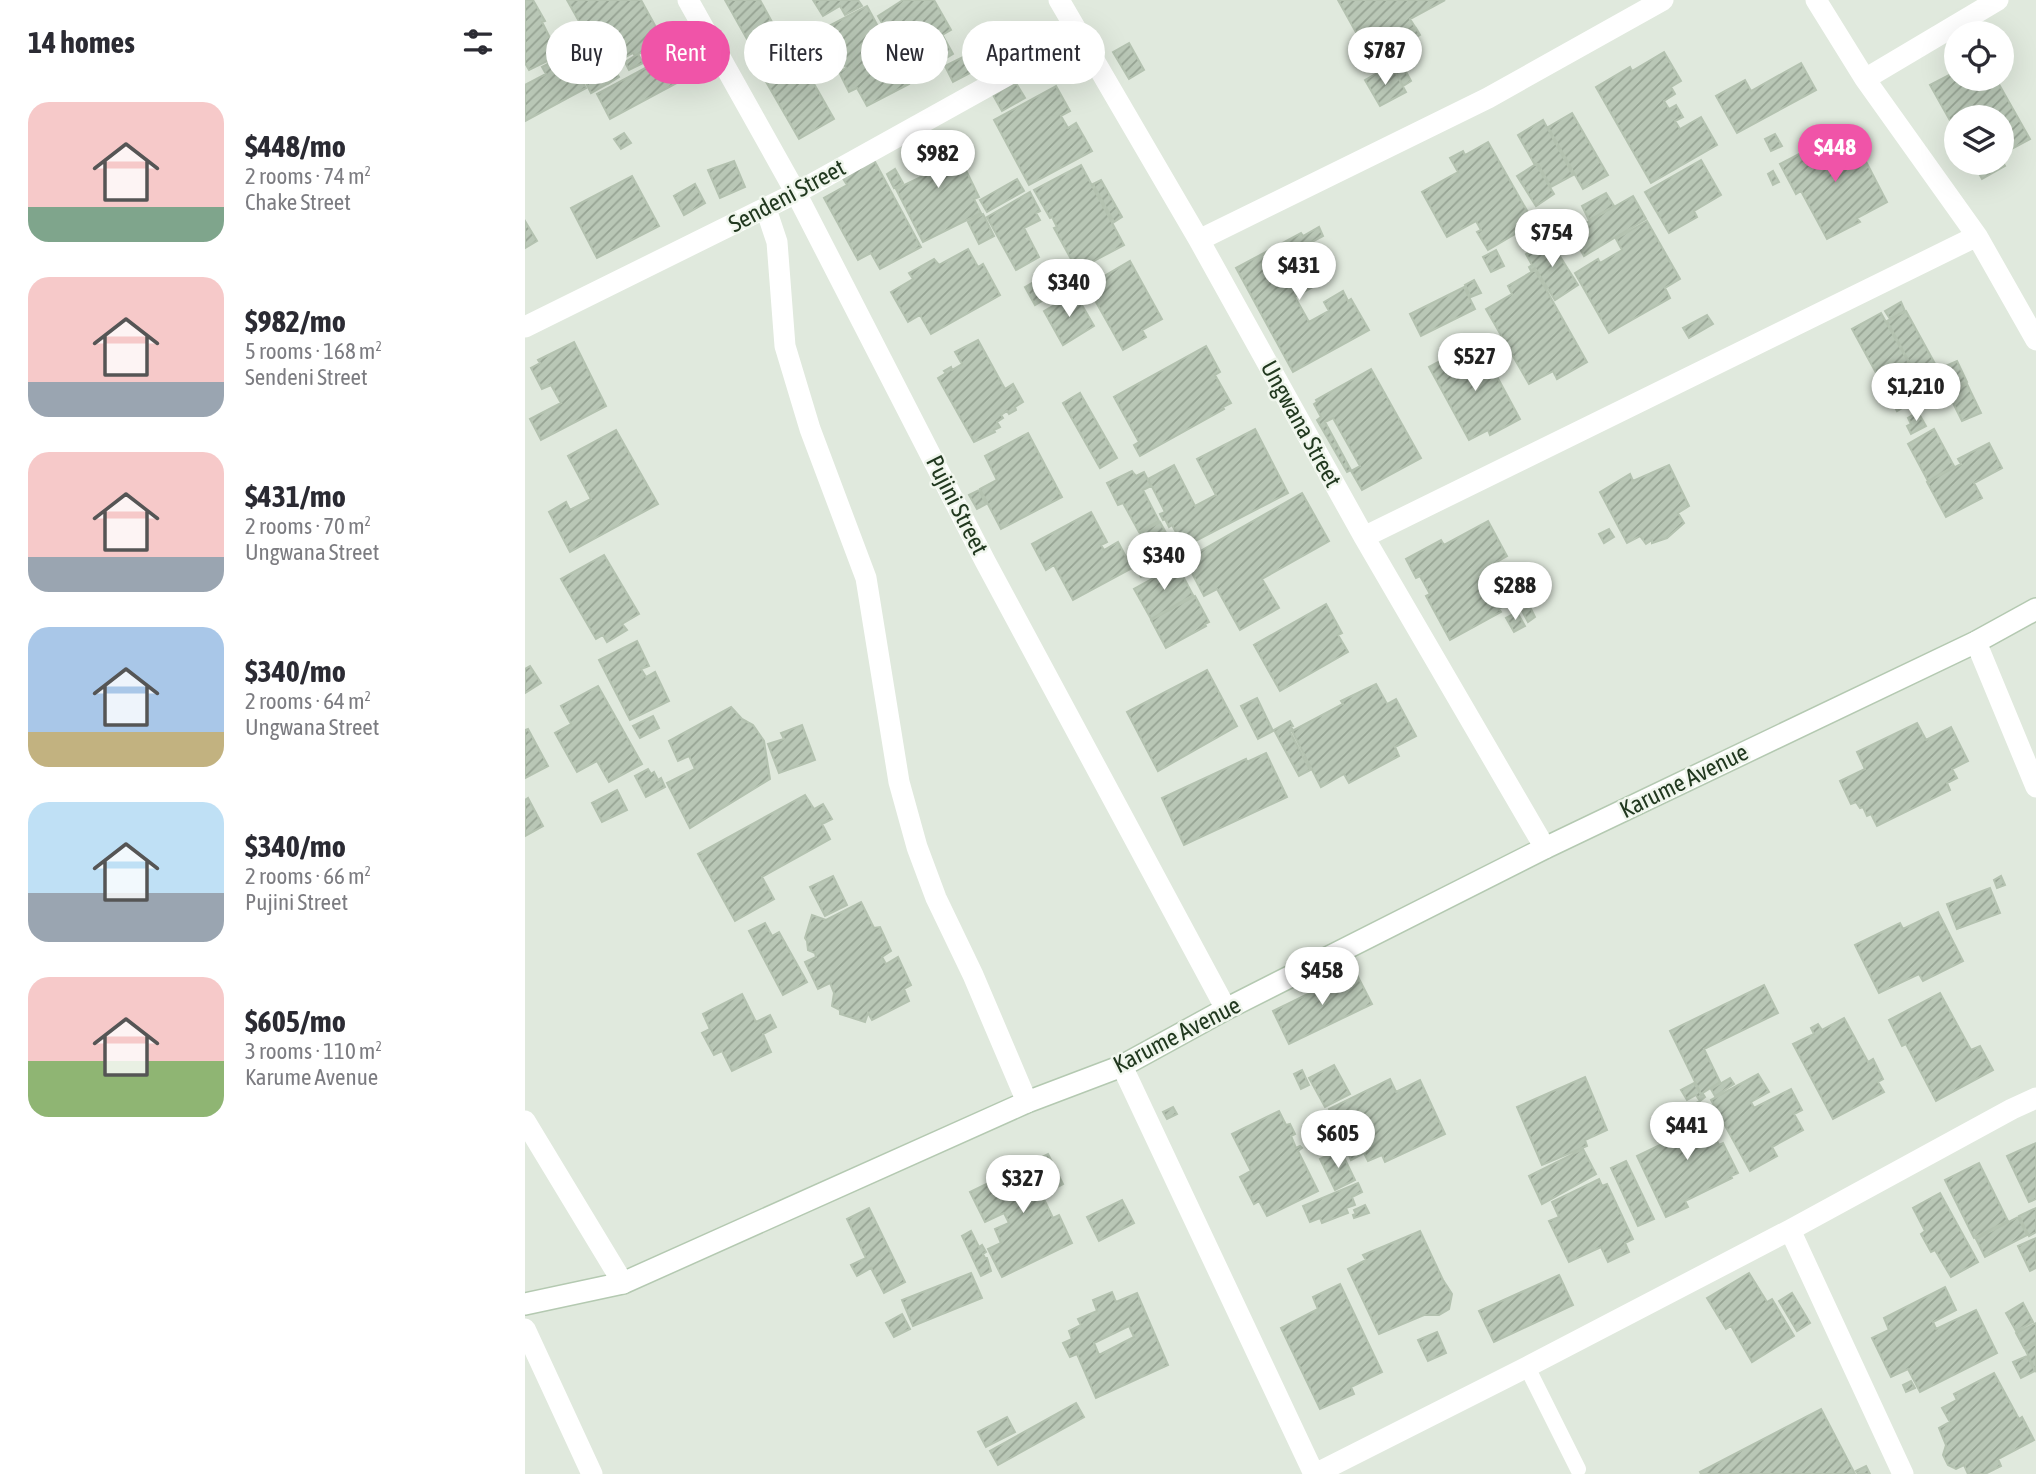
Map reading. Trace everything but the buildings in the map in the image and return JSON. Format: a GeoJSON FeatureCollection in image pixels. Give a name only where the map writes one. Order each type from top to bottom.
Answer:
{"type":"FeatureCollection","features":[{"type":"Feature","properties":{"kind":"street","name":"Pujini Street"},"geometry":{"type":"LineString","coordinates":[[688,0],[796,193],[985,561],[1226,1009]]}},
{"type":"Feature","properties":{"kind":"street","name":"Ungwana Street"},"geometry":{"type":"LineString","coordinates":[[1059,0],[1072,21]]}},
{"type":"Feature","properties":{"kind":"street"},"geometry":{"type":"LineString","coordinates":[[1199,240],[1488,98],[1663,0]]}},
{"type":"Feature","properties":{"kind":"street"},"geometry":{"type":"LineString","coordinates":[[1816,0],[1865,79],[1977,236],[2036,340]]}},
{"type":"Feature","properties":{"kind":"street"},"geometry":{"type":"LineString","coordinates":[[1865,79],[1998,0]]}},
{"type":"Feature","properties":{"kind":"street","name":"Ungwana Street"},"geometry":{"type":"LineString","coordinates":[[1105,78],[1199,240],[1364,537],[1545,848]]}},
{"type":"Feature","properties":{"kind":"street","name":"Sendeni Street"},"geometry":{"type":"LineString","coordinates":[[525,327],[766,209],[992,84]]}},
{"type":"Feature","properties":{"kind":"street"},"geometry":{"type":"LineString","coordinates":[[766,209],[777,242],[785,346],[810,429],[866,578],[899,782],[917,847],[936,898],[973,975],[1027,1102]]}},
{"type":"Feature","properties":{"kind":"street"},"geometry":{"type":"LineString","coordinates":[[1364,537],[1977,236]]}},
{"type":"Feature","properties":{"kind":"street","name":"Karume Avenue"},"geometry":{"type":"LineString","coordinates":[[525,1304],[623,1283],[1027,1102],[1122,1066],[1226,1009],[1545,848],[1976,642],[2036,609]]}},
{"type":"Feature","properties":{"kind":"street"},"geometry":{"type":"LineString","coordinates":[[1976,642],[2036,787]]}},
{"type":"Feature","properties":{"kind":"street"},"geometry":{"type":"LineString","coordinates":[[1122,1066],[1315,1474],[1790,1230],[2036,1098]]}},
{"type":"Feature","properties":{"kind":"street"},"geometry":{"type":"LineString","coordinates":[[525,1121],[623,1283]]}},
{"type":"Feature","properties":{"kind":"street"},"geometry":{"type":"LineString","coordinates":[[1790,1230],[1903,1474]]}},
{"type":"Feature","properties":{"kind":"street"},"geometry":{"type":"LineString","coordinates":[[525,1329],[592,1474]]}},
{"type":"Feature","properties":{"kind":"lane"},"geometry":{"type":"LineString","coordinates":[[1527,1367],[1579,1469]]}}]}
